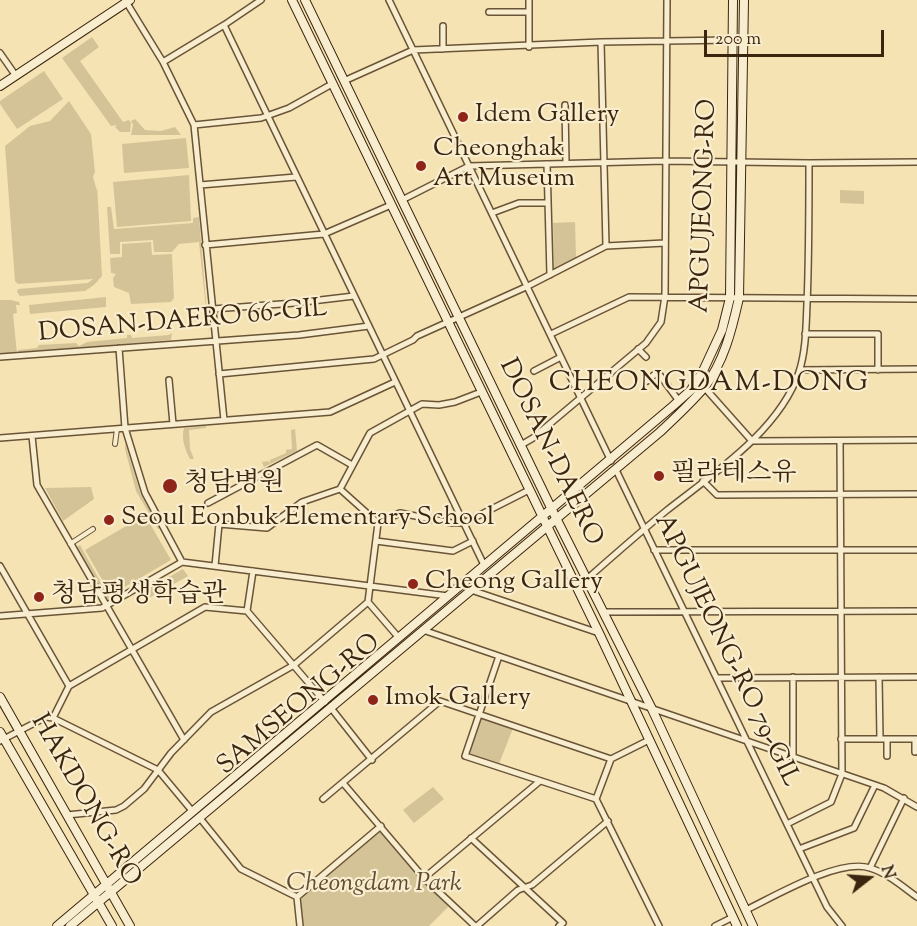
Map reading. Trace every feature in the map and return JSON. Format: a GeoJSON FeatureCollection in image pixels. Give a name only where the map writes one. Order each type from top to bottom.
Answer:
{"type":"FeatureCollection","features":[{"type":"Feature","properties":{"kind":"main road","name":"DOSAN-DAERO"},"geometry":{"type":"LineString","coordinates":[[292,0],[631,700],[737,926]]}},
{"type":"Feature","properties":{"kind":"main road","name":"DOSAN-DAERO"},"geometry":{"type":"LineString","coordinates":[[305,0],[552,510],[651,707],[753,926]]}},
{"type":"Feature","properties":{"kind":"main road","name":"APGUJEONG-RO"},"geometry":{"type":"LineString","coordinates":[[542,517],[611,461],[691,390],[713,351],[734,298],[731,162],[733,0]]}},
{"type":"Feature","properties":{"kind":"main road","name":"APGUJEONG-RO"},"geometry":{"type":"LineString","coordinates":[[556,518],[660,432],[704,387],[722,357],[732,329],[734,298],[741,162],[744,0]]}},
{"type":"Feature","properties":{"kind":"main road"},"geometry":{"type":"LineString","coordinates":[[0,86],[127,1]]}},
{"type":"Feature","properties":{"kind":"main road","name":"SAMSEONG-RO"},"geometry":{"type":"LineString","coordinates":[[328,705],[399,638],[542,517]]}},
{"type":"Feature","properties":{"kind":"main road","name":"SAMSEONG-RO"},"geometry":{"type":"LineString","coordinates":[[57,926],[110,888],[556,518]]}},
{"type":"Feature","properties":{"kind":"main road","name":"HAKDONG-RO"},"geometry":{"type":"LineString","coordinates":[[0,697],[130,926]]}},
{"type":"Feature","properties":{"kind":"main road","name":"HAKDONG-RO"},"geometry":{"type":"LineString","coordinates":[[3,737],[112,926]]}},
{"type":"Feature","properties":{"kind":"main road","name":"SAMSEONG-RO"},"geometry":{"type":"LineString","coordinates":[[70,926],[96,899]]}},
{"type":"Feature","properties":{"kind":"street"},"geometry":{"type":"LineString","coordinates":[[163,62],[261,0]]}},
{"type":"Feature","properties":{"kind":"street"},"geometry":{"type":"LineString","coordinates":[[389,0],[611,461]]}},
{"type":"Feature","properties":{"kind":"street"},"geometry":{"type":"LineString","coordinates":[[529,0],[530,47]]}},
{"type":"Feature","properties":{"kind":"street"},"geometry":{"type":"LineString","coordinates":[[521,445],[533,438],[646,343],[661,322],[665,296],[667,0]]}},
{"type":"Feature","properties":{"kind":"street"},"geometry":{"type":"LineString","coordinates":[[127,1],[163,62],[194,125],[224,420]]}},
{"type":"Feature","properties":{"kind":"street"},"geometry":{"type":"LineString","coordinates":[[489,12],[529,12]]}},
{"type":"Feature","properties":{"kind":"street"},"geometry":{"type":"LineString","coordinates":[[224,25],[484,565]]}},
{"type":"Feature","properties":{"kind":"street"},"geometry":{"type":"LineString","coordinates":[[443,26],[443,49]]}},
{"type":"Feature","properties":{"kind":"street"},"geometry":{"type":"LineString","coordinates":[[344,81],[413,50],[530,47],[601,42],[732,40]]}},
{"type":"Feature","properties":{"kind":"street"},"geometry":{"type":"LineString","coordinates":[[601,42],[606,246]]}},
{"type":"Feature","properties":{"kind":"street"},"geometry":{"type":"LineString","coordinates":[[0,53],[16,76]]}},
{"type":"Feature","properties":{"kind":"street"},"geometry":{"type":"LineString","coordinates":[[194,125],[266,116],[289,108],[332,84]]}},
{"type":"Feature","properties":{"kind":"street"},"geometry":{"type":"LineString","coordinates":[[565,105],[566,163]]}},
{"type":"Feature","properties":{"kind":"street"},"geometry":{"type":"LineString","coordinates":[[402,200],[469,166],[665,161],[917,162]]}},
{"type":"Feature","properties":{"kind":"street"},"geometry":{"type":"LineString","coordinates":[[587,579],[645,528],[752,441],[780,411],[791,392],[800,370],[805,334],[809,163]]}},
{"type":"Feature","properties":{"kind":"street"},"geometry":{"type":"LineString","coordinates":[[547,164],[550,275]]}},
{"type":"Feature","properties":{"kind":"street"},"geometry":{"type":"LineString","coordinates":[[200,185],[296,177]]}},
{"type":"Feature","properties":{"kind":"street"},"geometry":{"type":"LineString","coordinates":[[492,213],[519,203],[548,203]]}},
{"type":"Feature","properties":{"kind":"street"},"geometry":{"type":"LineString","coordinates":[[205,245],[324,234],[391,205]]}},
{"type":"Feature","properties":{"kind":"street"},"geometry":{"type":"LineString","coordinates":[[219,374],[374,359],[417,336],[528,286],[606,246],[665,243]]}},
{"type":"Feature","properties":{"kind":"street"},"geometry":{"type":"LineString","coordinates":[[213,309],[354,296]]}},
{"type":"Feature","properties":{"kind":"street"},"geometry":{"type":"LineString","coordinates":[[550,334],[629,297],[917,299]]}},
{"type":"Feature","properties":{"kind":"street","name":"DOSAN-DAERO 66-GIL"},"geometry":{"type":"LineString","coordinates":[[0,357],[216,342],[369,326]]}},
{"type":"Feature","properties":{"kind":"street"},"geometry":{"type":"LineString","coordinates":[[805,334],[878,334],[878,370]]}},
{"type":"Feature","properties":{"kind":"street"},"geometry":{"type":"LineString","coordinates":[[118,348],[125,428],[145,494],[182,562]]}},
{"type":"Feature","properties":{"kind":"street"},"geometry":{"type":"LineString","coordinates":[[638,349],[646,357]]}},
{"type":"Feature","properties":{"kind":"street"},"geometry":{"type":"LineString","coordinates":[[534,371],[561,357]]}},
{"type":"Feature","properties":{"kind":"street"},"geometry":{"type":"LineString","coordinates":[[800,370],[917,369]]}},
{"type":"Feature","properties":{"kind":"street"},"geometry":{"type":"LineString","coordinates":[[647,381],[655,374],[659,374],[679,401]]}},
{"type":"Feature","properties":{"kind":"street"},"geometry":{"type":"LineString","coordinates":[[169,380],[173,424]]}},
{"type":"Feature","properties":{"kind":"street"},"geometry":{"type":"LineString","coordinates":[[0,438],[330,412],[395,382]]}},
{"type":"Feature","properties":{"kind":"street"},"geometry":{"type":"LineString","coordinates":[[704,387],[752,441],[917,440]]}},
{"type":"Feature","properties":{"kind":"street"},"geometry":{"type":"LineString","coordinates":[[215,566],[219,524],[267,528],[302,502],[340,489],[370,433],[422,404],[439,405],[455,402],[481,392]]}},
{"type":"Feature","properties":{"kind":"street"},"geometry":{"type":"LineString","coordinates":[[115,444],[117,429]]}},
{"type":"Feature","properties":{"kind":"street"},"geometry":{"type":"LineString","coordinates":[[32,435],[36,485],[184,740]]}},
{"type":"Feature","properties":{"kind":"street"},"geometry":{"type":"LineString","coordinates":[[787,824],[831,802],[842,774],[840,441]]}},
{"type":"Feature","properties":{"kind":"street"},"geometry":{"type":"LineString","coordinates":[[208,503],[317,445],[352,465]]}},
{"type":"Feature","properties":{"kind":"street","name":"APGUJEONG-RO 79-GIL"},"geometry":{"type":"LineString","coordinates":[[616,470],[827,907],[842,926]]}},
{"type":"Feature","properties":{"kind":"street"},"geometry":{"type":"LineString","coordinates":[[703,481],[717,495],[917,494]]}},
{"type":"Feature","properties":{"kind":"street"},"geometry":{"type":"LineString","coordinates":[[340,489],[378,523]]}},
{"type":"Feature","properties":{"kind":"street"},"geometry":{"type":"LineString","coordinates":[[378,523],[400,513],[452,523],[464,523],[529,490]]}},
{"type":"Feature","properties":{"kind":"street"},"geometry":{"type":"LineString","coordinates":[[67,815],[116,810],[124,806],[144,789],[184,740],[211,712],[294,665],[368,602],[378,523]]}},
{"type":"Feature","properties":{"kind":"street"},"geometry":{"type":"LineString","coordinates":[[70,544],[93,529]]}},
{"type":"Feature","properties":{"kind":"street"},"geometry":{"type":"LineString","coordinates":[[376,541],[453,551],[473,542]]}},
{"type":"Feature","properties":{"kind":"street"},"geometry":{"type":"LineString","coordinates":[[654,550],[917,550]]}},
{"type":"Feature","properties":{"kind":"street"},"geometry":{"type":"LineString","coordinates":[[0,616],[106,607],[182,562],[448,596]]}},
{"type":"Feature","properties":{"kind":"street"},"geometry":{"type":"LineString","coordinates":[[0,566],[69,686]]}},
{"type":"Feature","properties":{"kind":"street"},"geometry":{"type":"LineString","coordinates":[[247,611],[253,571]]}},
{"type":"Feature","properties":{"kind":"street"},"geometry":{"type":"LineString","coordinates":[[471,590],[598,633]]}},
{"type":"Feature","properties":{"kind":"street"},"geometry":{"type":"LineString","coordinates":[[368,602],[399,638]]}},
{"type":"Feature","properties":{"kind":"street"},"geometry":{"type":"LineString","coordinates":[[53,718],[69,686],[204,607],[247,611],[372,759]]}},
{"type":"Feature","properties":{"kind":"street"},"geometry":{"type":"LineString","coordinates":[[604,612],[917,611]]}},
{"type":"Feature","properties":{"kind":"street"},"geometry":{"type":"LineString","coordinates":[[423,630],[875,785],[904,798],[917,807]]}},
{"type":"Feature","properties":{"kind":"street"},"geometry":{"type":"LineString","coordinates":[[499,656],[465,756],[596,799],[659,926]]}},
{"type":"Feature","properties":{"kind":"street"},"geometry":{"type":"LineString","coordinates":[[793,677],[793,757]]}},
{"type":"Feature","properties":{"kind":"street"},"geometry":{"type":"LineString","coordinates":[[879,677],[879,739]]}},
{"type":"Feature","properties":{"kind":"street"},"geometry":{"type":"LineString","coordinates":[[717,678],[917,677]]}},
{"type":"Feature","properties":{"kind":"street"},"geometry":{"type":"LineString","coordinates":[[323,799],[440,701],[611,759]]}},
{"type":"Feature","properties":{"kind":"street"},"geometry":{"type":"LineString","coordinates":[[3,737],[46,717],[53,718],[158,770],[241,869],[297,897]]}},
{"type":"Feature","properties":{"kind":"street"},"geometry":{"type":"LineString","coordinates":[[842,739],[916,739],[915,752]]}},
{"type":"Feature","properties":{"kind":"street"},"geometry":{"type":"LineString","coordinates":[[886,756],[887,739]]}},
{"type":"Feature","properties":{"kind":"street"},"geometry":{"type":"LineString","coordinates":[[596,799],[611,759],[649,740]]}},
{"type":"Feature","properties":{"kind":"street"},"geometry":{"type":"LineString","coordinates":[[424,878],[540,781]]}},
{"type":"Feature","properties":{"kind":"street"},"geometry":{"type":"LineString","coordinates":[[343,783],[424,878],[476,926],[523,887],[532,885],[608,821]]}},
{"type":"Feature","properties":{"kind":"street"},"geometry":{"type":"LineString","coordinates":[[799,849],[854,828],[875,785]]}},
{"type":"Feature","properties":{"kind":"street"},"geometry":{"type":"LineString","coordinates":[[870,868],[904,798]]}},
{"type":"Feature","properties":{"kind":"street"},"geometry":{"type":"LineString","coordinates":[[297,897],[381,826]]}},
{"type":"Feature","properties":{"kind":"street"},"geometry":{"type":"LineString","coordinates":[[471,838],[563,923],[560,926]]}},
{"type":"Feature","properties":{"kind":"street"},"geometry":{"type":"LineString","coordinates":[[746,910],[813,878],[844,867],[870,868],[917,897]]}},
{"type":"Feature","properties":{"kind":"street"},"geometry":{"type":"LineString","coordinates":[[297,897],[300,926]]}},
{"type":"Feature","properties":{"kind":"street"},"geometry":{"type":"LineString","coordinates":[[715,926],[733,917]]}},
{"type":"Feature","properties":{"kind":"green space"},"geometry":{"type":"Polygon","coordinates":[[[92,37],[99,47],[80,61],[123,122],[129,120],[130,132],[120,132],[115,127],[117,125],[111,126],[62,58],[92,37]]]}},
{"type":"Feature","properties":{"kind":"green space"},"geometry":{"type":"Polygon","coordinates":[[[44,71],[63,99],[17,129],[0,101],[44,71]]]}},
{"type":"Feature","properties":{"kind":"green space"},"geometry":{"type":"Polygon","coordinates":[[[69,101],[91,134],[95,172],[93,177],[97,191],[97,184],[102,276],[85,291],[20,296],[18,289],[88,283],[93,279],[18,284],[15,281],[5,146],[30,126],[50,121],[69,101]]]}},
{"type":"Feature","properties":{"kind":"green space"},"geometry":{"type":"Polygon","coordinates":[[[135,119],[145,130],[161,131],[175,127],[181,135],[131,135],[133,125],[131,121],[135,119]]]}},
{"type":"Feature","properties":{"kind":"green space"},"geometry":{"type":"Polygon","coordinates":[[[186,138],[189,168],[124,173],[122,144],[186,138]]]}},
{"type":"Feature","properties":{"kind":"green space"},"geometry":{"type":"Polygon","coordinates":[[[189,175],[191,221],[117,227],[113,182],[189,175]]]}},
{"type":"Feature","properties":{"kind":"green space"},"geometry":{"type":"Polygon","coordinates":[[[840,190],[864,191],[864,204],[840,203],[840,190]]]}},
{"type":"Feature","properties":{"kind":"green space"},"geometry":{"type":"Polygon","coordinates":[[[107,207],[111,207],[114,229],[193,223],[193,218],[199,217],[209,337],[199,242],[179,244],[172,252],[154,252],[153,240],[120,242],[120,254],[110,254],[107,207]]]}},
{"type":"Feature","properties":{"kind":"green space"},"geometry":{"type":"Polygon","coordinates":[[[575,222],[576,258],[554,269],[553,223],[575,222]]]}},
{"type":"Feature","properties":{"kind":"green space"},"geometry":{"type":"Polygon","coordinates":[[[151,242],[152,255],[172,254],[174,298],[171,302],[131,304],[129,293],[114,287],[113,278],[116,274],[111,273],[110,258],[122,257],[122,244],[151,242]]]}},
{"type":"Feature","properties":{"kind":"green space"},"geometry":{"type":"Polygon","coordinates":[[[106,297],[106,307],[30,314],[29,305],[106,297]]]}},
{"type":"Feature","properties":{"kind":"green space"},"geometry":{"type":"Polygon","coordinates":[[[0,300],[19,302],[20,305],[16,305],[17,313],[13,314],[17,354],[0,355],[0,300]]]}},
{"type":"Feature","properties":{"kind":"green space"},"geometry":{"type":"Polygon","coordinates":[[[172,333],[171,340],[18,353],[18,350],[37,348],[39,345],[76,343],[79,346],[87,342],[127,338],[127,335],[131,335],[132,338],[172,333]]]}},
{"type":"Feature","properties":{"kind":"green space"},"geometry":{"type":"Polygon","coordinates":[[[206,426],[206,428],[189,430],[190,449],[194,459],[190,459],[184,444],[184,428],[206,426]]]}},
{"type":"Feature","properties":{"kind":"green space"},"geometry":{"type":"Polygon","coordinates":[[[295,429],[297,451],[264,467],[262,462],[269,461],[270,464],[270,460],[292,449],[291,430],[295,429]]]}},
{"type":"Feature","properties":{"kind":"green space"},"geometry":{"type":"Polygon","coordinates":[[[125,443],[141,495],[160,528],[158,529],[136,491],[125,443]]]}},
{"type":"Feature","properties":{"kind":"green space"},"geometry":{"type":"Polygon","coordinates":[[[91,487],[94,499],[63,521],[45,488],[91,487]]]}},
{"type":"Feature","properties":{"kind":"green space"},"geometry":{"type":"Polygon","coordinates":[[[145,515],[171,560],[111,595],[85,550],[145,515]]]}},
{"type":"Feature","properties":{"kind":"green space"},"geometry":{"type":"Polygon","coordinates":[[[80,545],[109,597],[123,590],[123,592],[106,599],[77,547],[80,545]]]}},
{"type":"Feature","properties":{"kind":"green space"},"geometry":{"type":"Polygon","coordinates":[[[183,569],[188,576],[147,599],[143,592],[183,569]]]}},
{"type":"Feature","properties":{"kind":"green space"},"geometry":{"type":"Polygon","coordinates":[[[480,719],[513,728],[499,764],[471,755],[469,751],[480,719]]]}},
{"type":"Feature","properties":{"kind":"green space"},"geometry":{"type":"Polygon","coordinates":[[[433,787],[444,799],[414,823],[403,810],[433,787]]]}},
{"type":"Feature","properties":{"kind":"green space","name":"Cheongdam Park"},"geometry":{"type":"Polygon","coordinates":[[[379,832],[383,833],[418,876],[449,906],[429,926],[304,926],[301,902],[303,894],[379,832]]]}},
{"type":"Feature","properties":{"kind":"place","name":"Idem Gallery"},"geometry":{"type":"Point","coordinates":[463,117]}},
{"type":"Feature","properties":{"kind":"place","name":"Cheonghak Art Museum"},"geometry":{"type":"Point","coordinates":[421,166]}},
{"type":"Feature","properties":{"kind":"place","name":"필라테스유"},"geometry":{"type":"Point","coordinates":[659,476]}},
{"type":"Feature","properties":{"kind":"place","name":"청담병원"},"geometry":{"type":"Point","coordinates":[170,486]}},
{"type":"Feature","properties":{"kind":"place","name":"Seoul Eonbuk Elementary School"},"geometry":{"type":"Point","coordinates":[109,520]}},
{"type":"Feature","properties":{"kind":"place","name":"Cheong Gallery"},"geometry":{"type":"Point","coordinates":[413,584]}},
{"type":"Feature","properties":{"kind":"place","name":"청담평생학습관"},"geometry":{"type":"Point","coordinates":[39,597]}},
{"type":"Feature","properties":{"kind":"place","name":"Imok Gallery"},"geometry":{"type":"Point","coordinates":[373,700]}},
{"type":"Feature","properties":{"kind":"district","name":"CHEONGDAM-DONG"},"geometry":{"type":"Point","coordinates":[709,385]}}]}
